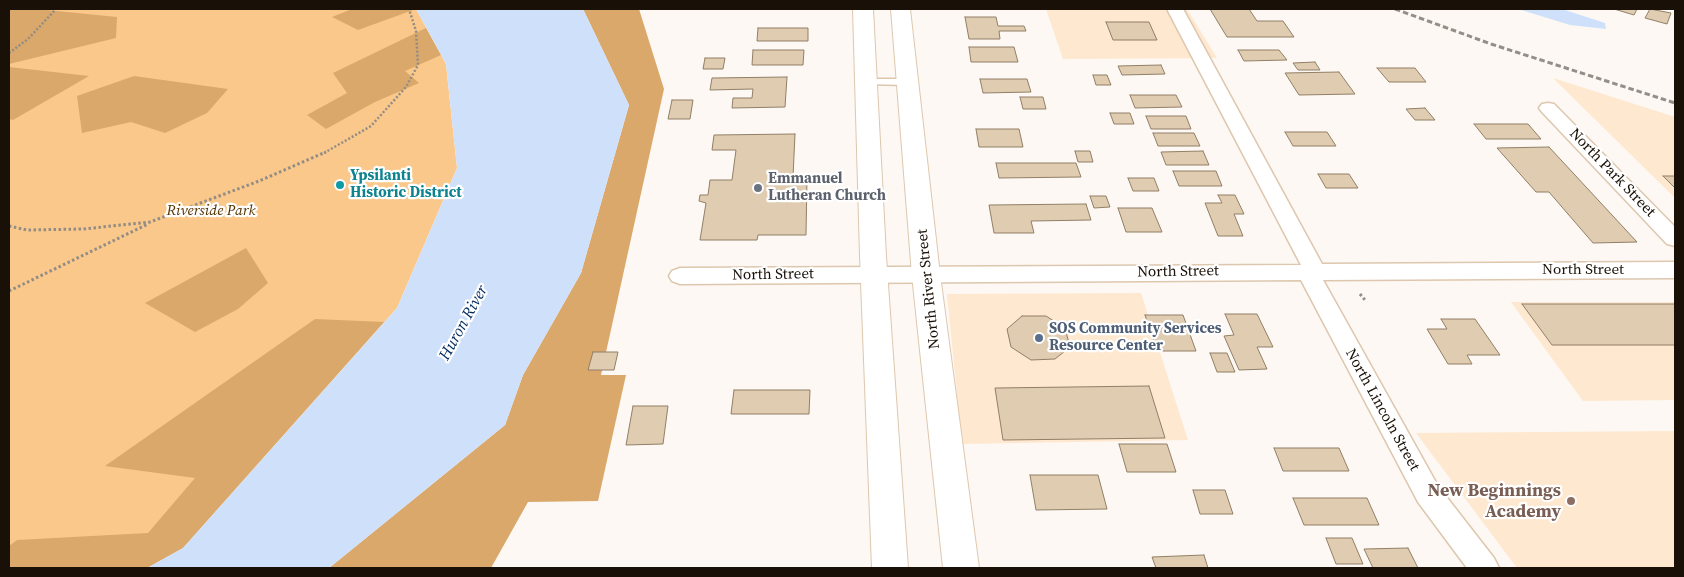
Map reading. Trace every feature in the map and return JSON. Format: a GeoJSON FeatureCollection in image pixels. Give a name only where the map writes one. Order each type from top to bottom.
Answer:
{"type":"FeatureCollection","features":[{"type":"Feature","properties":{"kind":"street"},"geometry":{"type":"LineString","coordinates":[[863,9],[890,568]]}},
{"type":"Feature","properties":{"kind":"street","name":"North River Street"},"geometry":{"type":"LineString","coordinates":[[900,9],[926,275],[961,568]]}},
{"type":"Feature","properties":{"kind":"street","name":"North Lincoln Street"},"geometry":{"type":"LineString","coordinates":[[1174,9],[1428,494],[1484,568]]}},
{"type":"Feature","properties":{"kind":"street","name":"North Park Street"},"geometry":{"type":"LineString","coordinates":[[1548,108],[1675,239]]}},
{"type":"Feature","properties":{"kind":"street","name":"North Street"},"geometry":{"type":"LineString","coordinates":[[680,276],[1675,270]]}},
{"type":"Feature","properties":{"kind":"lane"},"geometry":{"type":"LineString","coordinates":[[867,82],[907,82]]}},
{"type":"Feature","properties":{"kind":"path"},"geometry":{"type":"LineString","coordinates":[[9,53],[28,39],[56,9]]}},
{"type":"Feature","properties":{"kind":"path"},"geometry":{"type":"LineString","coordinates":[[9,291],[150,222],[321,155],[371,126],[406,87],[418,65],[416,31],[409,9]]}},
{"type":"Feature","properties":{"kind":"path"},"geometry":{"type":"LineString","coordinates":[[9,226],[27,230],[83,229],[150,222]]}},
{"type":"Feature","properties":{"kind":"shaded area"},"geometry":{"type":"Polygon","coordinates":[[[9,9],[37,9],[117,17],[116,38],[9,64],[9,9]]]}},
{"type":"Feature","properties":{"kind":"shaded area"},"geometry":{"type":"Polygon","coordinates":[[[352,9],[416,9],[358,30],[332,17],[352,9]]]}},
{"type":"Feature","properties":{"kind":"shaded area"},"geometry":{"type":"Polygon","coordinates":[[[583,9],[639,9],[664,89],[601,375],[626,375],[598,501],[528,502],[491,568],[329,568],[505,425],[523,375],[581,273],[629,105],[583,9]]]}},
{"type":"Feature","properties":{"kind":"shaded area"},"geometry":{"type":"Polygon","coordinates":[[[1046,9],[1187,9],[1217,58],[1063,59],[1046,9]]]}},
{"type":"Feature","properties":{"kind":"shaded area"},"geometry":{"type":"Polygon","coordinates":[[[426,28],[441,55],[405,71],[419,83],[375,102],[326,129],[307,115],[347,93],[333,73],[426,28]]]}},
{"type":"Feature","properties":{"kind":"shaded area"},"geometry":{"type":"Polygon","coordinates":[[[9,67],[89,76],[13,120],[9,119],[9,67]]]}},
{"type":"Feature","properties":{"kind":"shaded area"},"geometry":{"type":"Polygon","coordinates":[[[134,76],[228,89],[207,113],[165,133],[131,122],[82,133],[77,96],[134,76]]]}},
{"type":"Feature","properties":{"kind":"shaded area"},"geometry":{"type":"Polygon","coordinates":[[[1553,78],[1675,117],[1675,198],[1553,78]]]}},
{"type":"Feature","properties":{"kind":"shaded area"},"geometry":{"type":"Polygon","coordinates":[[[246,248],[268,283],[238,309],[195,332],[145,303],[246,248]]]}},
{"type":"Feature","properties":{"kind":"shaded area"},"geometry":{"type":"Polygon","coordinates":[[[1141,293],[1188,440],[962,444],[947,294],[1141,293]]]}},
{"type":"Feature","properties":{"kind":"shaded area"},"geometry":{"type":"Polygon","coordinates":[[[1511,302],[1675,302],[1675,400],[1583,401],[1511,302]]]}},
{"type":"Feature","properties":{"kind":"shaded area"},"geometry":{"type":"Polygon","coordinates":[[[315,319],[384,322],[183,548],[147,568],[9,568],[9,546],[17,540],[148,533],[195,478],[105,466],[315,319]]]}},
{"type":"Feature","properties":{"kind":"shaded area","name":"New Beginnings Academy"},"geometry":{"type":"Polygon","coordinates":[[[1675,431],[1675,568],[1517,568],[1416,433],[1675,431]]]}},
{"type":"Feature","properties":{"kind":"green space","name":"Riverside Park"},"geometry":{"type":"Polygon","coordinates":[[[9,9],[416,9],[446,64],[457,168],[397,308],[183,548],[147,568],[9,568],[9,9]]]}},
{"type":"Feature","properties":{"kind":"water","name":"Huron River"},"geometry":{"type":"Polygon","coordinates":[[[416,9],[583,9],[629,105],[581,273],[523,375],[505,425],[329,568],[147,568],[183,548],[397,308],[457,168],[446,64],[416,9]]]}},
{"type":"Feature","properties":{"kind":"water"},"geometry":{"type":"Polygon","coordinates":[[[1518,9],[1562,9],[1605,23],[1606,29],[1570,25],[1518,9]]]}},
{"type":"Feature","properties":{"kind":"building"},"geometry":{"type":"Polygon","coordinates":[[[1210,9],[1249,9],[1257,21],[1283,21],[1294,37],[1227,37],[1210,9]]]}},
{"type":"Feature","properties":{"kind":"building"},"geometry":{"type":"Polygon","coordinates":[[[1614,9],[1637,9],[1634,15],[1614,9]]]}},
{"type":"Feature","properties":{"kind":"building"},"geometry":{"type":"Polygon","coordinates":[[[1650,9],[1671,13],[1667,24],[1645,18],[1650,9]]]}},
{"type":"Feature","properties":{"kind":"building"},"geometry":{"type":"Polygon","coordinates":[[[965,17],[996,17],[998,26],[1024,26],[1026,31],[999,31],[1000,39],[969,39],[965,17]]]}},
{"type":"Feature","properties":{"kind":"building"},"geometry":{"type":"Polygon","coordinates":[[[1106,22],[1149,22],[1157,40],[1113,40],[1106,22]]]}},
{"type":"Feature","properties":{"kind":"building"},"geometry":{"type":"Polygon","coordinates":[[[758,28],[808,28],[808,41],[757,41],[758,28]]]}},
{"type":"Feature","properties":{"kind":"building"},"geometry":{"type":"Polygon","coordinates":[[[969,47],[1014,47],[1018,62],[971,62],[969,47]]]}},
{"type":"Feature","properties":{"kind":"building"},"geometry":{"type":"Polygon","coordinates":[[[753,50],[804,50],[803,65],[752,65],[753,50]]]}},
{"type":"Feature","properties":{"kind":"building"},"geometry":{"type":"Polygon","coordinates":[[[1238,50],[1279,50],[1287,60],[1244,61],[1238,50]]]}},
{"type":"Feature","properties":{"kind":"building"},"geometry":{"type":"Polygon","coordinates":[[[705,58],[725,58],[723,69],[703,69],[705,58]]]}},
{"type":"Feature","properties":{"kind":"building"},"geometry":{"type":"Polygon","coordinates":[[[1315,62],[1320,70],[1298,70],[1293,63],[1315,62]]]}},
{"type":"Feature","properties":{"kind":"building"},"geometry":{"type":"Polygon","coordinates":[[[1161,65],[1165,74],[1122,75],[1118,66],[1161,65]]]}},
{"type":"Feature","properties":{"kind":"building"},"geometry":{"type":"Polygon","coordinates":[[[1377,68],[1415,68],[1426,82],[1389,82],[1377,68]]]}},
{"type":"Feature","properties":{"kind":"building"},"geometry":{"type":"Polygon","coordinates":[[[1339,72],[1355,94],[1299,95],[1285,73],[1339,72]]]}},
{"type":"Feature","properties":{"kind":"building"},"geometry":{"type":"Polygon","coordinates":[[[1093,75],[1107,75],[1111,85],[1096,85],[1093,75]]]}},
{"type":"Feature","properties":{"kind":"building"},"geometry":{"type":"Polygon","coordinates":[[[787,77],[785,107],[732,108],[733,98],[752,98],[753,89],[710,90],[712,78],[787,77]]]}},
{"type":"Feature","properties":{"kind":"building"},"geometry":{"type":"Polygon","coordinates":[[[980,79],[1027,79],[1031,92],[983,93],[980,79]]]}},
{"type":"Feature","properties":{"kind":"building"},"geometry":{"type":"Polygon","coordinates":[[[1130,95],[1176,95],[1182,107],[1135,108],[1130,95]]]}},
{"type":"Feature","properties":{"kind":"building"},"geometry":{"type":"Polygon","coordinates":[[[1020,97],[1043,97],[1046,109],[1023,109],[1020,97]]]}},
{"type":"Feature","properties":{"kind":"building"},"geometry":{"type":"Polygon","coordinates":[[[672,100],[693,100],[690,119],[668,119],[672,100]]]}},
{"type":"Feature","properties":{"kind":"building"},"geometry":{"type":"Polygon","coordinates":[[[1425,108],[1435,120],[1415,120],[1406,109],[1425,108]]]}},
{"type":"Feature","properties":{"kind":"building"},"geometry":{"type":"Polygon","coordinates":[[[1110,113],[1130,113],[1134,124],[1114,124],[1110,113]]]}},
{"type":"Feature","properties":{"kind":"building"},"geometry":{"type":"Polygon","coordinates":[[[1146,116],[1186,116],[1191,129],[1151,129],[1146,116]]]}},
{"type":"Feature","properties":{"kind":"building"},"geometry":{"type":"Polygon","coordinates":[[[1474,124],[1528,124],[1541,139],[1486,139],[1474,124]]]}},
{"type":"Feature","properties":{"kind":"building"},"geometry":{"type":"Polygon","coordinates":[[[976,129],[1019,129],[1023,147],[979,147],[976,129]]]}},
{"type":"Feature","properties":{"kind":"building"},"geometry":{"type":"Polygon","coordinates":[[[1285,132],[1327,132],[1336,146],[1293,146],[1285,132]]]}},
{"type":"Feature","properties":{"kind":"building"},"geometry":{"type":"Polygon","coordinates":[[[1153,133],[1194,133],[1200,146],[1158,146],[1153,133]]]}},
{"type":"Feature","properties":{"kind":"building","name":"Emmanuel Lutheran Church"},"geometry":{"type":"Polygon","coordinates":[[[795,134],[793,177],[807,177],[806,235],[758,235],[757,240],[700,240],[706,203],[699,201],[700,195],[708,195],[710,180],[732,180],[736,150],[712,150],[714,135],[795,134]]]}},
{"type":"Feature","properties":{"kind":"building"},"geometry":{"type":"Polygon","coordinates":[[[1549,147],[1637,242],[1593,243],[1549,192],[1536,192],[1497,148],[1549,147]]]}},
{"type":"Feature","properties":{"kind":"building"},"geometry":{"type":"Polygon","coordinates":[[[1075,151],[1090,151],[1093,162],[1078,162],[1075,151]]]}},
{"type":"Feature","properties":{"kind":"building"},"geometry":{"type":"Polygon","coordinates":[[[1203,151],[1209,165],[1166,165],[1161,152],[1203,151]]]}},
{"type":"Feature","properties":{"kind":"building"},"geometry":{"type":"Polygon","coordinates":[[[996,163],[1076,163],[1081,177],[999,178],[996,163]]]}},
{"type":"Feature","properties":{"kind":"building"},"geometry":{"type":"Polygon","coordinates":[[[1173,171],[1216,171],[1222,186],[1179,186],[1173,171]]]}},
{"type":"Feature","properties":{"kind":"building"},"geometry":{"type":"Polygon","coordinates":[[[1318,174],[1349,174],[1358,188],[1326,188],[1318,174]]]}},
{"type":"Feature","properties":{"kind":"building"},"geometry":{"type":"Polygon","coordinates":[[[1663,176],[1675,176],[1675,188],[1663,176]]]}},
{"type":"Feature","properties":{"kind":"building"},"geometry":{"type":"Polygon","coordinates":[[[1128,178],[1154,178],[1159,191],[1133,191],[1128,178]]]}},
{"type":"Feature","properties":{"kind":"building"},"geometry":{"type":"Polygon","coordinates":[[[1218,195],[1235,195],[1244,214],[1234,214],[1243,236],[1218,236],[1205,203],[1222,203],[1218,195]]]}},
{"type":"Feature","properties":{"kind":"building"},"geometry":{"type":"Polygon","coordinates":[[[1090,196],[1106,196],[1110,207],[1094,208],[1090,196]]]}},
{"type":"Feature","properties":{"kind":"building"},"geometry":{"type":"Polygon","coordinates":[[[1086,204],[1091,220],[1031,221],[1034,233],[994,233],[989,205],[1086,204]]]}},
{"type":"Feature","properties":{"kind":"building"},"geometry":{"type":"Polygon","coordinates":[[[1118,208],[1152,208],[1162,232],[1126,232],[1118,208]]]}},
{"type":"Feature","properties":{"kind":"building"},"geometry":{"type":"Polygon","coordinates":[[[1522,304],[1675,304],[1675,345],[1552,345],[1522,304]]]}},
{"type":"Feature","properties":{"kind":"building"},"geometry":{"type":"Polygon","coordinates":[[[1225,314],[1257,314],[1273,347],[1257,347],[1267,369],[1239,370],[1224,336],[1234,335],[1225,314]]]}},
{"type":"Feature","properties":{"kind":"building"},"geometry":{"type":"Polygon","coordinates":[[[1145,315],[1183,315],[1196,351],[1157,351],[1145,315]]]}},
{"type":"Feature","properties":{"kind":"building"},"geometry":{"type":"Polygon","coordinates":[[[1022,316],[1046,316],[1065,328],[1070,347],[1055,359],[1031,360],[1011,347],[1007,329],[1022,316]]]}},
{"type":"Feature","properties":{"kind":"building"},"geometry":{"type":"Polygon","coordinates":[[[1441,319],[1475,319],[1500,355],[1467,355],[1472,364],[1448,364],[1427,329],[1447,329],[1441,319]]]}},
{"type":"Feature","properties":{"kind":"building"},"geometry":{"type":"Polygon","coordinates":[[[593,352],[618,352],[614,370],[588,370],[593,352]]]}},
{"type":"Feature","properties":{"kind":"building"},"geometry":{"type":"Polygon","coordinates":[[[1210,353],[1227,353],[1235,372],[1217,372],[1210,353]]]}},
{"type":"Feature","properties":{"kind":"building"},"geometry":{"type":"Polygon","coordinates":[[[1149,386],[1165,438],[1003,440],[995,388],[1149,386]]]}},
{"type":"Feature","properties":{"kind":"building"},"geometry":{"type":"Polygon","coordinates":[[[734,390],[810,390],[809,414],[731,414],[734,390]]]}},
{"type":"Feature","properties":{"kind":"building"},"geometry":{"type":"Polygon","coordinates":[[[633,406],[668,406],[663,444],[626,445],[633,406]]]}},
{"type":"Feature","properties":{"kind":"building"},"geometry":{"type":"Polygon","coordinates":[[[1119,444],[1167,444],[1176,472],[1127,472],[1119,444]]]}},
{"type":"Feature","properties":{"kind":"building"},"geometry":{"type":"Polygon","coordinates":[[[1274,448],[1339,448],[1349,471],[1283,471],[1274,448]]]}},
{"type":"Feature","properties":{"kind":"building"},"geometry":{"type":"Polygon","coordinates":[[[1030,475],[1098,475],[1107,509],[1036,510],[1030,475]]]}},
{"type":"Feature","properties":{"kind":"building"},"geometry":{"type":"Polygon","coordinates":[[[1193,490],[1225,490],[1233,514],[1200,514],[1193,490]]]}},
{"type":"Feature","properties":{"kind":"building"},"geometry":{"type":"Polygon","coordinates":[[[1293,498],[1367,498],[1379,525],[1304,525],[1293,498]]]}},
{"type":"Feature","properties":{"kind":"building"},"geometry":{"type":"Polygon","coordinates":[[[1326,538],[1352,538],[1363,564],[1336,564],[1326,538]]]}},
{"type":"Feature","properties":{"kind":"building"},"geometry":{"type":"Polygon","coordinates":[[[1408,548],[1418,568],[1373,568],[1364,549],[1408,548]]]}},
{"type":"Feature","properties":{"kind":"building"},"geometry":{"type":"Polygon","coordinates":[[[1204,555],[1208,568],[1156,568],[1152,557],[1204,555]]]}},
{"type":"Feature","properties":{"kind":"railway"},"geometry":{"type":"LineString","coordinates":[[1395,9],[1491,44],[1675,103]]}},
{"type":"Feature","properties":{"kind":"place","name":"Ypsilanti Historic District"},"geometry":{"type":"Point","coordinates":[340,185]}},
{"type":"Feature","properties":{"kind":"place","name":"Emmanuel Lutheran Church"},"geometry":{"type":"Point","coordinates":[758,188]}},
{"type":"Feature","properties":{"kind":"place","name":"SOS Community Services Resource Center"},"geometry":{"type":"Point","coordinates":[1039,338]}},
{"type":"Feature","properties":{"kind":"place","name":"New Beginnings Academy"},"geometry":{"type":"Point","coordinates":[1571,501]}}]}
